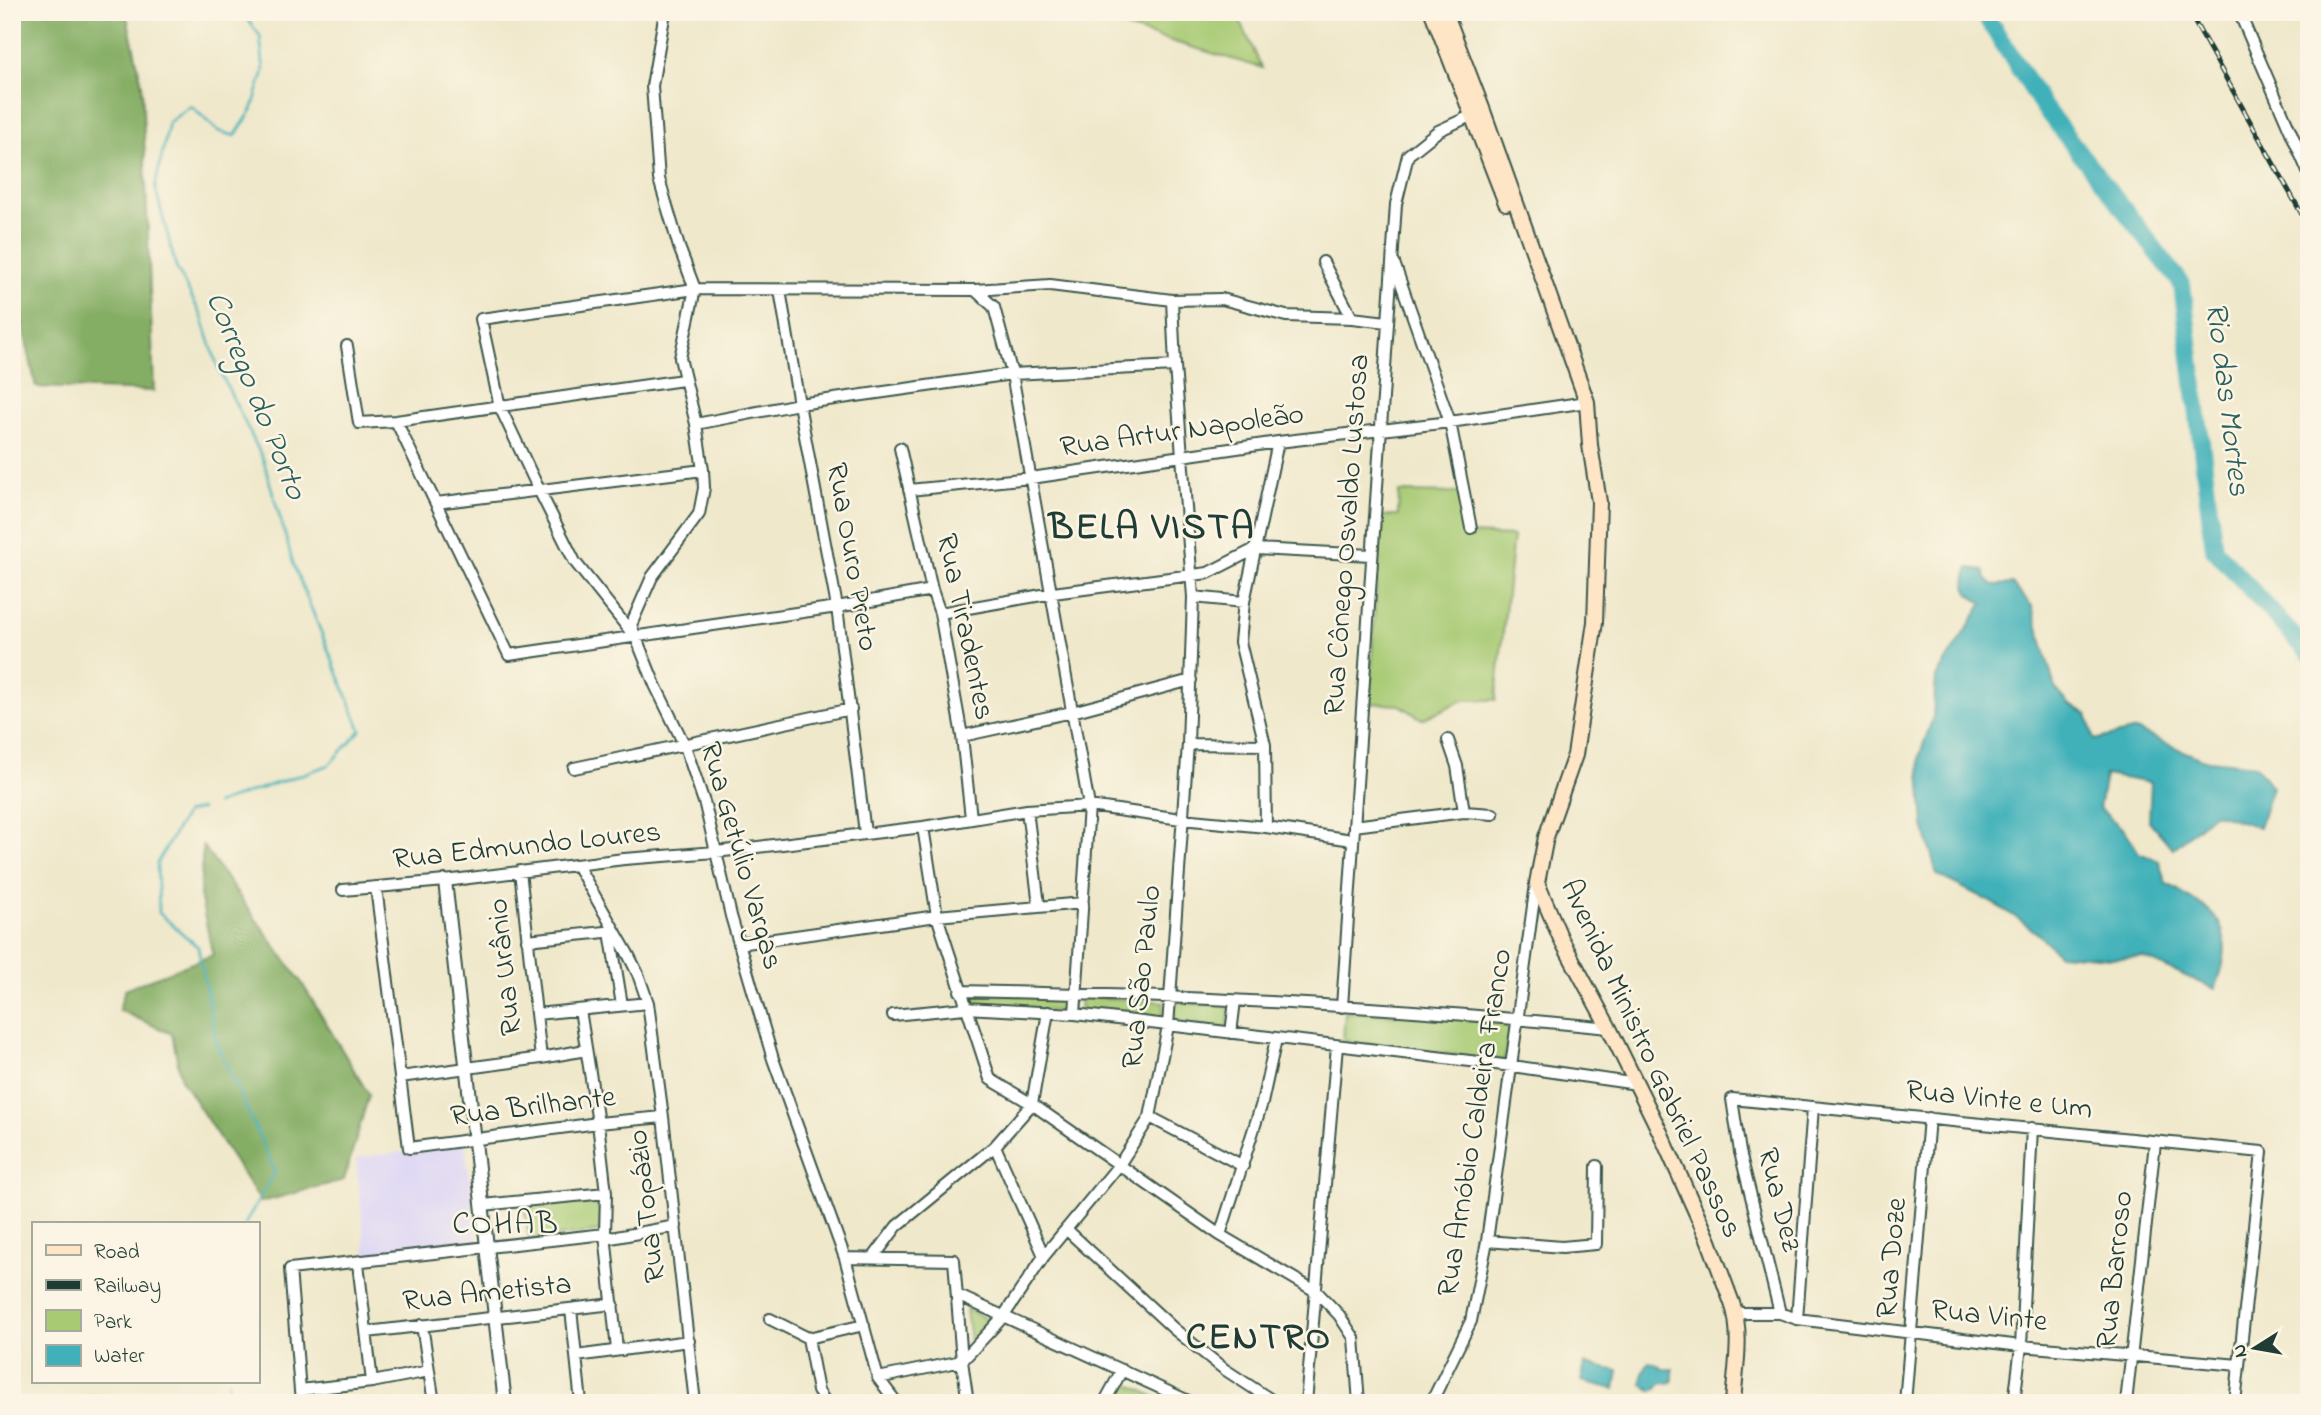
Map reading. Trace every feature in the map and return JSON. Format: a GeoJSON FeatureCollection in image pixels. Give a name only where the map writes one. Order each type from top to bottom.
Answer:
{"type":"FeatureCollection","features":[{"type":"Feature","properties":{"kind":"main road"},"geometry":{"type":"LineString","coordinates":[[1432,12],[1477,113]]}},
{"type":"Feature","properties":{"kind":"main road","name":"Avenida Ministro Gabriel Passos"},"geometry":{"type":"LineString","coordinates":[[1445,12],[1477,113],[1583,403],[1600,502],[1595,622],[1575,755],[1546,837],[1536,883],[1561,939],[1637,1084],[1709,1241],[1736,1313],[1733,1403]]}},
{"type":"Feature","properties":{"kind":"street"},"geometry":{"type":"LineString","coordinates":[[635,637],[631,625],[652,577],[699,514],[704,488],[696,424],[683,380],[680,358],[695,289],[679,247],[659,179],[652,86],[665,12]]}},
{"type":"Feature","properties":{"kind":"street"},"geometry":{"type":"LineString","coordinates":[[2239,12],[2309,174]]}},
{"type":"Feature","properties":{"kind":"street","name":"Rua Cônego Osvaldo Lustosa"},"geometry":{"type":"LineString","coordinates":[[1342,1007],[1396,204],[1408,155],[1438,131],[1477,113]]}},
{"type":"Feature","properties":{"kind":"street"},"geometry":{"type":"LineString","coordinates":[[1393,260],[1450,422],[1471,528]]}},
{"type":"Feature","properties":{"kind":"street"},"geometry":{"type":"LineString","coordinates":[[1323,262],[1352,318]]}},
{"type":"Feature","properties":{"kind":"street"},"geometry":{"type":"LineString","coordinates":[[635,637],[575,562],[538,490],[500,407],[481,319],[695,289],[975,290],[1050,285],[1172,300],[1222,299],[1286,316],[1387,322]]}},
{"type":"Feature","properties":{"kind":"street","name":"Rua Ouro Preto"},"geometry":{"type":"LineString","coordinates":[[780,290],[837,607],[852,709],[865,833]]}},
{"type":"Feature","properties":{"kind":"street"},"geometry":{"type":"LineString","coordinates":[[975,290],[994,307],[1012,374],[1089,806],[1075,1014]]}},
{"type":"Feature","properties":{"kind":"street","name":"Rua São Paulo"},"geometry":{"type":"LineString","coordinates":[[962,1361],[1003,1317],[1044,1256],[1119,1165],[1150,1117],[1168,1026],[1188,744],[1194,597],[1172,300]]}},
{"type":"Feature","properties":{"kind":"street"},"geometry":{"type":"LineString","coordinates":[[346,346],[359,423],[396,421],[683,380]]}},
{"type":"Feature","properties":{"kind":"street"},"geometry":{"type":"LineString","coordinates":[[696,424],[799,404],[1012,374],[1175,366]]}},
{"type":"Feature","properties":{"kind":"street","name":"Rua Artur Napoleão"},"geometry":{"type":"LineString","coordinates":[[909,490],[1031,478],[1278,442],[1583,403]]}},
{"type":"Feature","properties":{"kind":"street"},"geometry":{"type":"LineString","coordinates":[[396,421],[509,655],[837,607],[932,590]]}},
{"type":"Feature","properties":{"kind":"street"},"geometry":{"type":"LineString","coordinates":[[1266,827],[1265,745],[1240,642],[1244,602],[1278,442]]}},
{"type":"Feature","properties":{"kind":"street","name":"Rua Tiradentes"},"geometry":{"type":"LineString","coordinates":[[901,448],[932,590],[940,613],[962,736],[971,818]]}},
{"type":"Feature","properties":{"kind":"street"},"geometry":{"type":"LineString","coordinates":[[436,503],[703,470]]}},
{"type":"Feature","properties":{"kind":"street"},"geometry":{"type":"LineString","coordinates":[[940,613],[1053,593],[1208,573],[1255,549],[1371,555]]}},
{"type":"Feature","properties":{"kind":"street"},"geometry":{"type":"LineString","coordinates":[[1194,597],[1244,602]]}},
{"type":"Feature","properties":{"kind":"street","name":"Rua Getúlio Vargas"},"geometry":{"type":"LineString","coordinates":[[635,637],[654,685],[685,746],[705,805],[738,944],[774,1059],[845,1258],[878,1378],[897,1403]]}},
{"type":"Feature","properties":{"kind":"street"},"geometry":{"type":"LineString","coordinates":[[962,736],[1072,712],[1191,680]]}},
{"type":"Feature","properties":{"kind":"street"},"geometry":{"type":"LineString","coordinates":[[574,768],[852,709]]}},
{"type":"Feature","properties":{"kind":"street"},"geometry":{"type":"LineString","coordinates":[[1448,740],[1457,766],[1464,812]]}},
{"type":"Feature","properties":{"kind":"street"},"geometry":{"type":"LineString","coordinates":[[1188,744],[1265,745]]}},
{"type":"Feature","properties":{"kind":"street","name":"Rua Edmundo Loures"},"geometry":{"type":"LineString","coordinates":[[343,890],[716,852],[923,827],[1027,810],[1089,806],[1352,840]]}},
{"type":"Feature","properties":{"kind":"street"},"geometry":{"type":"LineString","coordinates":[[1027,810],[1039,905]]}},
{"type":"Feature","properties":{"kind":"street"},"geometry":{"type":"LineString","coordinates":[[1354,826],[1464,812],[1493,814]]}},
{"type":"Feature","properties":{"kind":"street"},"geometry":{"type":"LineString","coordinates":[[923,827],[937,916],[990,1079],[1032,1104],[1220,1235],[1317,1292],[1339,1315],[1354,1338],[1359,1403]]}},
{"type":"Feature","properties":{"kind":"street","name":"Rua Topázio"},"geometry":{"type":"LineString","coordinates":[[577,865],[612,932],[638,974],[648,1003],[695,1403]]}},
{"type":"Feature","properties":{"kind":"street","name":"Rua Urânio"},"geometry":{"type":"LineString","coordinates":[[520,870],[541,1058]]}},
{"type":"Feature","properties":{"kind":"street"},"geometry":{"type":"LineString","coordinates":[[445,881],[505,1403]]}},
{"type":"Feature","properties":{"kind":"street","name":"Rua Arnóbio Caldeira Franco"},"geometry":{"type":"LineString","coordinates":[[1431,1403],[1471,1321],[1487,1241],[1536,883]]}},
{"type":"Feature","properties":{"kind":"street"},"geometry":{"type":"LineString","coordinates":[[376,887],[400,1077],[586,1050]]}},
{"type":"Feature","properties":{"kind":"street"},"geometry":{"type":"LineString","coordinates":[[738,944],[937,916],[1083,903]]}},
{"type":"Feature","properties":{"kind":"street"},"geometry":{"type":"LineString","coordinates":[[527,940],[612,932],[622,1005]]}},
{"type":"Feature","properties":{"kind":"street"},"geometry":{"type":"LineString","coordinates":[[960,991],[1076,993],[1439,1012],[1609,1028]]}},
{"type":"Feature","properties":{"kind":"street"},"geometry":{"type":"LineString","coordinates":[[1231,1033],[1235,1001]]}},
{"type":"Feature","properties":{"kind":"street"},"geometry":{"type":"LineString","coordinates":[[536,1014],[648,1003]]}},
{"type":"Feature","properties":{"kind":"street"},"geometry":{"type":"LineString","coordinates":[[893,1015],[965,1008],[1075,1014],[1512,1066],[1637,1084]]}},
{"type":"Feature","properties":{"kind":"street"},"geometry":{"type":"LineString","coordinates":[[580,1010],[606,1193],[605,1234],[617,1350]]}},
{"type":"Feature","properties":{"kind":"street"},"geometry":{"type":"LineString","coordinates":[[873,1258],[897,1226],[995,1146],[1032,1104],[1048,1012]]}},
{"type":"Feature","properties":{"kind":"street"},"geometry":{"type":"LineString","coordinates":[[1220,1235],[1262,1103],[1276,1039]]}},
{"type":"Feature","properties":{"kind":"street"},"geometry":{"type":"LineString","coordinates":[[1306,1403],[1337,1046]]}},
{"type":"Feature","properties":{"kind":"street","name":"Rua Brilhante"},"geometry":{"type":"LineString","coordinates":[[400,1077],[409,1148],[598,1123],[663,1118]]}},
{"type":"Feature","properties":{"kind":"street","name":"Rua Vinte e Um"},"geometry":{"type":"LineString","coordinates":[[1732,1099],[2262,1152],[2239,1364]]}},
{"type":"Feature","properties":{"kind":"street","name":"Rua Dez"},"geometry":{"type":"LineString","coordinates":[[1732,1099],[1741,1152],[1780,1313]]}},
{"type":"Feature","properties":{"kind":"street"},"geometry":{"type":"LineString","coordinates":[[1797,1320],[1814,1107]]}},
{"type":"Feature","properties":{"kind":"street"},"geometry":{"type":"LineString","coordinates":[[1150,1117],[1243,1166]]}},
{"type":"Feature","properties":{"kind":"street","name":"Rua Doze"},"geometry":{"type":"LineString","coordinates":[[1905,1403],[1929,1118]]}},
{"type":"Feature","properties":{"kind":"street"},"geometry":{"type":"LineString","coordinates":[[2014,1403],[2021,1346],[2032,1128]]}},
{"type":"Feature","properties":{"kind":"street","name":"Rua Barroso"},"geometry":{"type":"LineString","coordinates":[[2126,1403],[2155,1143]]}},
{"type":"Feature","properties":{"kind":"street"},"geometry":{"type":"LineString","coordinates":[[995,1146],[1044,1256]]}},
{"type":"Feature","properties":{"kind":"street"},"geometry":{"type":"LineString","coordinates":[[1487,1241],[1562,1247],[1596,1244],[1597,1166]]}},
{"type":"Feature","properties":{"kind":"street"},"geometry":{"type":"LineString","coordinates":[[483,1205],[606,1193]]}},
{"type":"Feature","properties":{"kind":"street"},"geometry":{"type":"LineString","coordinates":[[301,1403],[290,1269],[605,1234],[611,1238],[676,1226]]}},
{"type":"Feature","properties":{"kind":"street"},"geometry":{"type":"LineString","coordinates":[[1066,1229],[1174,1329],[1224,1369],[1276,1403]]}},
{"type":"Feature","properties":{"kind":"street"},"geometry":{"type":"LineString","coordinates":[[845,1258],[954,1260],[968,1403]]}},
{"type":"Feature","properties":{"kind":"street"},"geometry":{"type":"LineString","coordinates":[[358,1263],[372,1382]]}},
{"type":"Feature","properties":{"kind":"street"},"geometry":{"type":"LineString","coordinates":[[957,1295],[1193,1403]]}},
{"type":"Feature","properties":{"kind":"street","name":"Rua Ametista"},"geometry":{"type":"LineString","coordinates":[[367,1332],[613,1304]]}},
{"type":"Feature","properties":{"kind":"street"},"geometry":{"type":"LineString","coordinates":[[571,1309],[581,1403]]}},
{"type":"Feature","properties":{"kind":"street","name":"Rua Vinte"},"geometry":{"type":"LineString","coordinates":[[1736,1313],[1780,1313],[1797,1320],[1912,1334],[2239,1364]]}},
{"type":"Feature","properties":{"kind":"street"},"geometry":{"type":"LineString","coordinates":[[770,1319],[808,1338],[864,1325]]}},
{"type":"Feature","properties":{"kind":"street"},"geometry":{"type":"LineString","coordinates":[[422,1325],[434,1403]]}},
{"type":"Feature","properties":{"kind":"street"},"geometry":{"type":"LineString","coordinates":[[808,1338],[818,1391],[826,1403]]}},
{"type":"Feature","properties":{"kind":"street"},"geometry":{"type":"LineString","coordinates":[[576,1356],[689,1341]]}},
{"type":"Feature","properties":{"kind":"street"},"geometry":{"type":"LineString","coordinates":[[878,1378],[962,1361]]}},
{"type":"Feature","properties":{"kind":"street"},"geometry":{"type":"LineString","coordinates":[[2235,1403],[2239,1364]]}},
{"type":"Feature","properties":{"kind":"street"},"geometry":{"type":"LineString","coordinates":[[1104,1403],[1122,1370]]}},
{"type":"Feature","properties":{"kind":"street"},"geometry":{"type":"LineString","coordinates":[[300,1390],[372,1382],[429,1371]]}},
{"type":"Feature","properties":{"kind":"shaded area"},"geometry":{"type":"Polygon","coordinates":[[[465,1144],[477,1241],[366,1254],[356,1158],[465,1144]]]}},
{"type":"Feature","properties":{"kind":"green space"},"geometry":{"type":"Polygon","coordinates":[[[12,12],[126,12],[142,84],[154,391],[36,387],[12,275],[12,12]]]}},
{"type":"Feature","properties":{"kind":"green space"},"geometry":{"type":"Polygon","coordinates":[[[1091,12],[1236,12],[1262,68],[1090,17],[1091,12]]]}},
{"type":"Feature","properties":{"kind":"green space"},"geometry":{"type":"Polygon","coordinates":[[[1399,492],[1459,493],[1469,534],[1513,536],[1496,700],[1463,700],[1422,719],[1400,705],[1369,703],[1381,516],[1398,516],[1399,492]]]}},
{"type":"Feature","properties":{"kind":"green space"},"geometry":{"type":"Polygon","coordinates":[[[203,846],[300,980],[369,1095],[344,1180],[261,1202],[181,1079],[172,1034],[119,1010],[125,989],[213,955],[200,895],[203,846]]]}},
{"type":"Feature","properties":{"kind":"green space"},"geometry":{"type":"Polygon","coordinates":[[[974,994],[1072,997],[1071,1012],[974,1006],[974,994]]]}},
{"type":"Feature","properties":{"kind":"green space"},"geometry":{"type":"Polygon","coordinates":[[[1081,996],[1164,1002],[1162,1021],[1080,1013],[1081,996]]]}},
{"type":"Feature","properties":{"kind":"green space"},"geometry":{"type":"Polygon","coordinates":[[[1175,1002],[1230,1007],[1227,1028],[1174,1021],[1175,1002]]]}},
{"type":"Feature","properties":{"kind":"green space"},"geometry":{"type":"Polygon","coordinates":[[[1345,1012],[1511,1021],[1504,1061],[1343,1041],[1345,1012]]]}},
{"type":"Feature","properties":{"kind":"green space"},"geometry":{"type":"Polygon","coordinates":[[[598,1195],[602,1231],[529,1240],[524,1204],[598,1195]]]}},
{"type":"Feature","properties":{"kind":"green space"},"geometry":{"type":"Polygon","coordinates":[[[966,1309],[993,1322],[971,1349],[966,1309]]]}},
{"type":"Feature","properties":{"kind":"green space"},"geometry":{"type":"Polygon","coordinates":[[[1122,1381],[1168,1403],[1111,1403],[1122,1381]]]}},
{"type":"Feature","properties":{"kind":"water"},"geometry":{"type":"Polygon","coordinates":[[[1969,568],[1984,570],[1986,579],[1992,585],[2012,584],[2032,606],[2055,688],[2070,705],[2087,714],[2094,740],[2136,730],[2201,759],[2255,765],[2272,787],[2259,827],[2214,813],[2173,849],[2149,821],[2151,783],[2105,775],[2099,808],[2126,832],[2139,853],[2159,861],[2166,884],[2203,906],[2213,914],[2220,925],[2224,936],[2224,961],[2215,989],[2142,957],[2058,954],[2017,918],[1937,875],[1924,826],[1919,757],[1933,717],[1936,677],[1983,603],[1967,589],[1969,568]]]}},
{"type":"Feature","properties":{"kind":"water"},"geometry":{"type":"Polygon","coordinates":[[[1649,1362],[1662,1369],[1673,1369],[1673,1382],[1660,1384],[1652,1391],[1642,1384],[1643,1372],[1649,1362]]]}},
{"type":"Feature","properties":{"kind":"water"},"geometry":{"type":"Polygon","coordinates":[[[1585,1364],[1618,1371],[1615,1389],[1581,1381],[1585,1364]]]}},
{"type":"Feature","properties":{"kind":"waterway","name":"Corrego do Porto"},"geometry":{"type":"LineString","coordinates":[[216,804],[329,765],[361,730],[294,566],[263,459],[218,368],[202,317],[176,267],[155,187],[169,122],[191,106],[218,131],[235,136],[252,110],[264,71],[260,36],[242,12]]}},
{"type":"Feature","properties":{"kind":"waterway","name":"Rio das Mortes"},"geometry":{"type":"LineString","coordinates":[[1983,12],[2043,106],[2182,284],[2214,549],[2309,653]]}},
{"type":"Feature","properties":{"kind":"waterway","name":"Corrego do Porto"},"geometry":{"type":"LineString","coordinates":[[201,809],[186,813],[157,863],[159,913],[198,947],[217,1044],[275,1171],[246,1222]]}},
{"type":"Feature","properties":{"kind":"waterway","name":"Corrego do Porto"},"geometry":{"type":"LineString","coordinates":[[228,1384],[229,1403]]}},
{"type":"Feature","properties":{"kind":"railway"},"geometry":{"type":"LineString","coordinates":[[2189,12],[2309,227]]}},
{"type":"Feature","properties":{"kind":"district","name":"BELA VISTA"},"geometry":{"type":"Point","coordinates":[1152,529]}},
{"type":"Feature","properties":{"kind":"district","name":"COHAB"},"geometry":{"type":"Point","coordinates":[506,1225]}},
{"type":"Feature","properties":{"kind":"district","name":"CENTRO"},"geometry":{"type":"Point","coordinates":[1259,1339]}}]}
